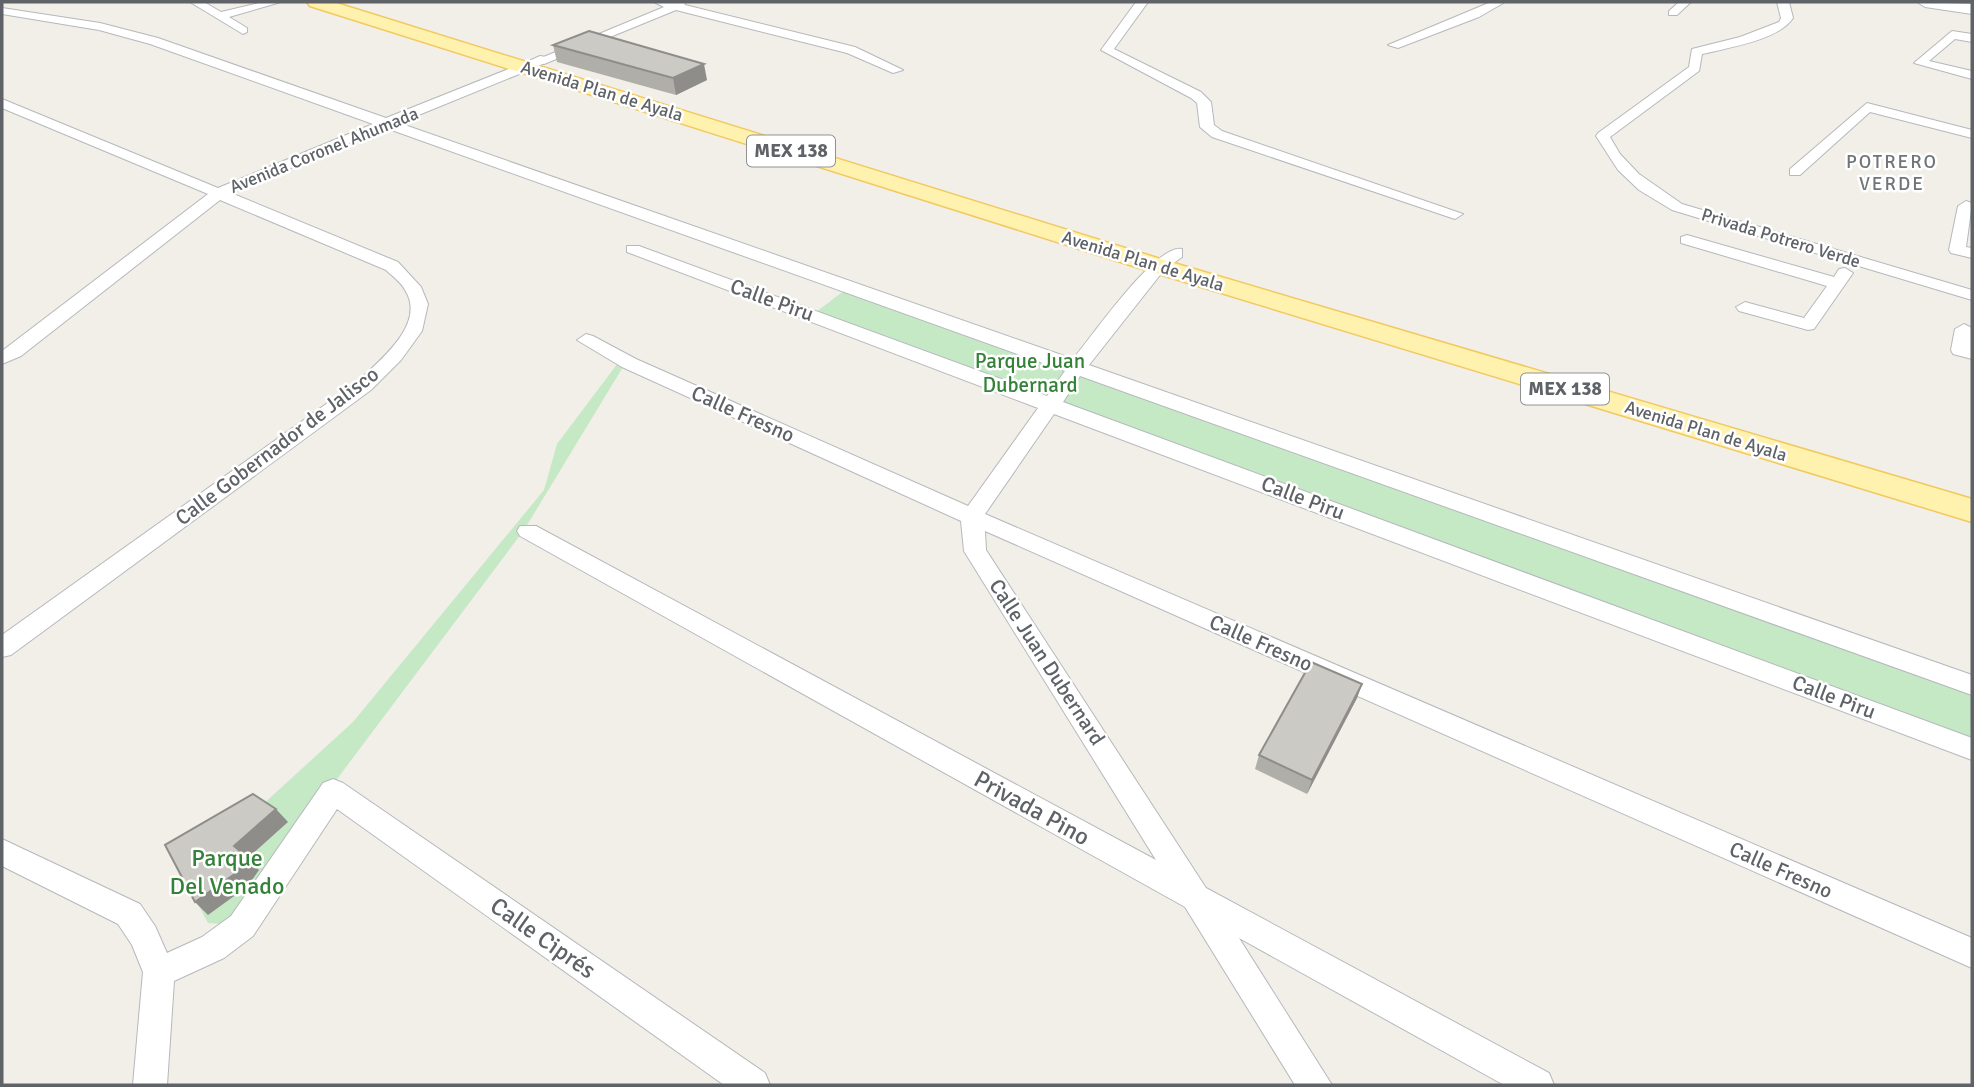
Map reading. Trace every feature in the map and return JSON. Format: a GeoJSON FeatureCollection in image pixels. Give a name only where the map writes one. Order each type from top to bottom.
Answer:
{"type":"FeatureCollection","features":[{"type":"Feature","properties":{"kind":"main road","name":"Avenida Plan de Ayala"},"geometry":{"type":"LineString","coordinates":[[316,2],[533,64]]}},
{"type":"Feature","properties":{"kind":"main road","name":"Avenida Plan de Ayala"},"geometry":{"type":"LineString","coordinates":[[344,2],[533,64],[1972,511]]}},
{"type":"Feature","properties":{"kind":"main road"},"geometry":{"type":"LineString","coordinates":[[1925,2],[1972,9]]}},
{"type":"Feature","properties":{"kind":"main road","name":"Avenida Plan de Ayala"},"geometry":{"type":"LineString","coordinates":[[1167,260],[1972,485]]}},
{"type":"Feature","properties":{"kind":"street"},"geometry":{"type":"LineString","coordinates":[[196,2],[243,30]]}},
{"type":"Feature","properties":{"kind":"street"},"geometry":{"type":"LineString","coordinates":[[219,16],[275,2]]}},
{"type":"Feature","properties":{"kind":"street"},"geometry":{"type":"LineString","coordinates":[[659,2],[681,4],[851,50],[897,71]]}},
{"type":"Feature","properties":{"kind":"street"},"geometry":{"type":"LineString","coordinates":[[1142,2],[1107,50],[1196,95],[1204,102],[1207,127],[1217,134],[1455,214]]}},
{"type":"Feature","properties":{"kind":"street"},"geometry":{"type":"LineString","coordinates":[[1394,46],[1475,15],[1499,2]]}},
{"type":"Feature","properties":{"kind":"street"},"geometry":{"type":"LineString","coordinates":[[1673,13],[1685,2]]}},
{"type":"Feature","properties":{"kind":"street","name":"Privada Potrero Verde"},"geometry":{"type":"LineString","coordinates":[[1783,2],[1787,18],[1783,24],[1744,40],[1696,52],[1695,68],[1603,136],[1606,150],[1657,197],[1677,207],[1972,295]]}},
{"type":"Feature","properties":{"kind":"street","name":"Avenida Coronel Ahumada"},"geometry":{"type":"LineString","coordinates":[[6,358],[218,194],[239,183],[681,4]]}},
{"type":"Feature","properties":{"kind":"street"},"geometry":{"type":"LineString","coordinates":[[2,11],[87,24],[154,41],[1972,684]]}},
{"type":"Feature","properties":{"kind":"street"},"geometry":{"type":"LineString","coordinates":[[1972,38],[1952,35],[1920,64],[1972,75]]}},
{"type":"Feature","properties":{"kind":"street","name":"Calle Gobernador de Jalisco"},"geometry":{"type":"LineString","coordinates":[[2,103],[392,267],[416,292],[419,317],[403,348],[364,386],[2,648]]}},
{"type":"Feature","properties":{"kind":"street"},"geometry":{"type":"LineString","coordinates":[[1795,172],[1867,107],[1972,134]]}},
{"type":"Feature","properties":{"kind":"street"},"geometry":{"type":"LineString","coordinates":[[1972,208],[1966,206],[1957,250],[1972,253]]}},
{"type":"Feature","properties":{"kind":"street"},"geometry":{"type":"LineString","coordinates":[[1687,240],[1836,283]]}},
{"type":"Feature","properties":{"kind":"street","name":"Calle Piru"},"geometry":{"type":"LineString","coordinates":[[633,249],[1972,749]]}},
{"type":"Feature","properties":{"kind":"street"},"geometry":{"type":"LineString","coordinates":[[972,517],[1077,367],[1167,260]]}},
{"type":"Feature","properties":{"kind":"street"},"geometry":{"type":"LineString","coordinates":[[1745,307],[1808,326],[1836,283],[1857,261]]}},
{"type":"Feature","properties":{"kind":"street"},"geometry":{"type":"LineString","coordinates":[[1964,329],[1960,350],[1972,353]]}},
{"type":"Feature","properties":{"kind":"street","name":"Calle Fresno"},"geometry":{"type":"LineString","coordinates":[[586,340],[629,363],[972,517],[1972,953]]}},
{"type":"Feature","properties":{"kind":"street","name":"Calle Juan Dubernard"},"geometry":{"type":"LineString","coordinates":[[972,517],[975,551],[1315,1085]]}},
{"type":"Feature","properties":{"kind":"street","name":"Privada Pino"},"geometry":{"type":"LineString","coordinates":[[528,531],[1537,1085]]}},
{"type":"Feature","properties":{"kind":"street","name":"Calle Ciprés"},"geometry":{"type":"LineString","coordinates":[[159,972],[208,951],[226,941],[242,926],[333,791],[753,1085]]}},
{"type":"Feature","properties":{"kind":"street"},"geometry":{"type":"LineString","coordinates":[[2,852],[129,914],[144,936],[159,972],[150,1085]]}},
{"type":"Feature","properties":{"kind":"green space","name":"Parque Juan Dubernard"},"geometry":{"type":"Polygon","coordinates":[[[849,287],[1972,685],[1972,749],[812,315],[849,287]]]}},
{"type":"Feature","properties":{"kind":"green space","name":"Parque Del Venado"},"geometry":{"type":"Polygon","coordinates":[[[626,362],[524,530],[328,791],[236,925],[208,923],[173,858],[260,807],[353,722],[544,490],[557,444],[618,363],[626,362]]]}},
{"type":"Feature","properties":{"kind":"building"},"geometry":{"type":"Polygon","coordinates":[[[589,31],[704,64],[673,78],[553,45],[589,31]]]}},
{"type":"Feature","properties":{"kind":"building"},"geometry":{"type":"Polygon","coordinates":[[[1311,662],[1362,684],[1312,780],[1259,755],[1311,662]]]}},
{"type":"Feature","properties":{"kind":"building"},"geometry":{"type":"Polygon","coordinates":[[[253,794],[276,809],[234,846],[247,857],[236,873],[195,902],[165,845],[253,794]]]}},
{"type":"Feature","properties":{"kind":"district","name":"POTRERO VERDE"},"geometry":{"type":"Point","coordinates":[1892,173]}}]}
